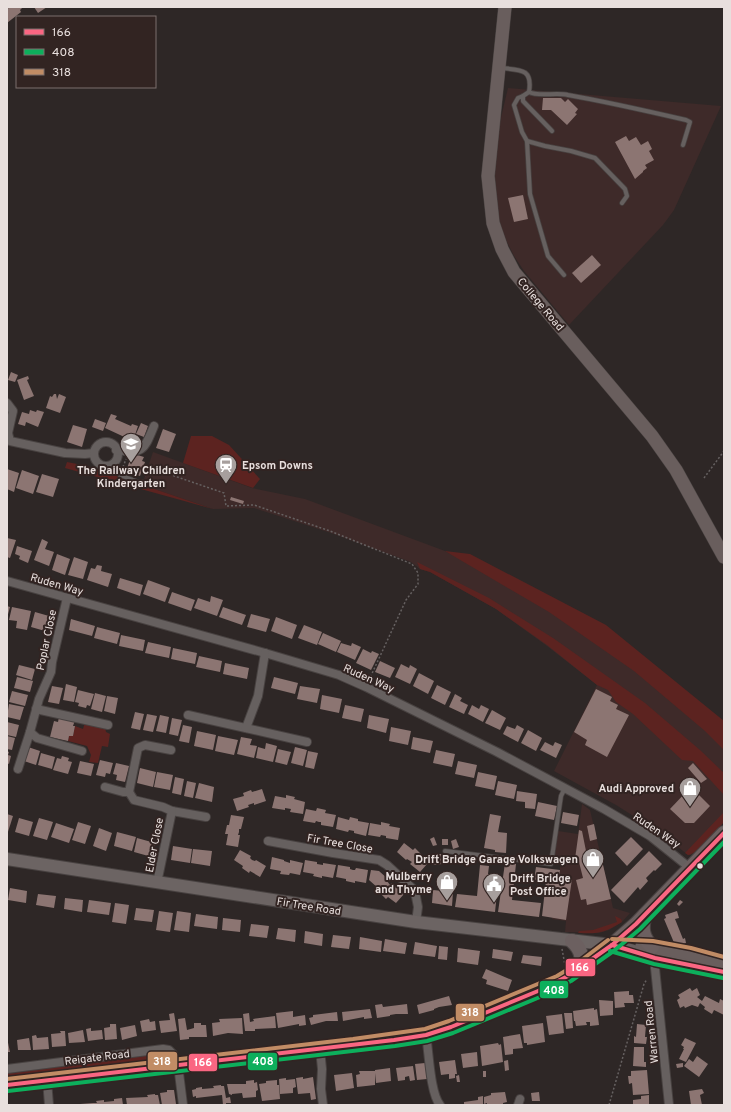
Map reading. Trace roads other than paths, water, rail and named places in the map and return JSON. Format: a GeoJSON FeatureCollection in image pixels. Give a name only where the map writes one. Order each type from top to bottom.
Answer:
{"type":"FeatureCollection","features":[{"type":"Feature","properties":{"kind":"highway","name":"Reigate Road"},"geometry":{"type":"LineString","coordinates":[[7,1085],[394,1040],[426,1035],[451,1027],[538,991],[573,973],[612,945],[645,915],[724,833]]}},
{"type":"Feature","properties":{"kind":"highway"},"geometry":{"type":"LineString","coordinates":[[645,915],[642,922],[642,930],[654,957]]}},
{"type":"Feature","properties":{"kind":"highway"},"geometry":{"type":"LineString","coordinates":[[566,940],[579,948],[582,958],[581,965],[573,973]]}},
{"type":"Feature","properties":{"kind":"main road","name":"College Road"},"geometry":{"type":"LineString","coordinates":[[505,7],[488,176],[493,223],[502,249],[514,272],[652,436],[676,470],[724,557]]}},
{"type":"Feature","properties":{"kind":"main road","name":"Fir Tree Road"},"geometry":{"type":"LineString","coordinates":[[7,859],[416,922],[612,945],[654,957],[724,972]]}},
{"type":"Feature","properties":{"kind":"main road","name":"Fir Tree Road"},"geometry":{"type":"LineString","coordinates":[[654,957],[690,954],[724,963]]}},
{"type":"Feature","properties":{"kind":"street"},"geometry":{"type":"LineString","coordinates":[[7,403],[13,411],[8,433],[10,441],[65,453],[94,453]]}},
{"type":"Feature","properties":{"kind":"street"},"geometry":{"type":"LineString","coordinates":[[119,450],[113,464],[104,466],[95,460],[94,453],[96,447],[103,443],[111,444],[119,450],[140,451],[146,446],[154,426]]}},
{"type":"Feature","properties":{"kind":"street","name":"Ruden Way"},"geometry":{"type":"LineString","coordinates":[[7,581],[265,653],[339,676],[366,687],[565,787],[650,836],[690,868]]}},
{"type":"Feature","properties":{"kind":"street","name":"Poplar Close"},"geometry":{"type":"LineString","coordinates":[[18,769],[39,699],[51,672],[67,598]]}},
{"type":"Feature","properties":{"kind":"street"},"geometry":{"type":"LineString","coordinates":[[246,728],[258,696],[265,653]]}},
{"type":"Feature","properties":{"kind":"street"},"geometry":{"type":"LineString","coordinates":[[36,709],[108,725]]}},
{"type":"Feature","properties":{"kind":"street"},"geometry":{"type":"LineString","coordinates":[[188,715],[307,742]]}},
{"type":"Feature","properties":{"kind":"street"},"geometry":{"type":"LineString","coordinates":[[30,732],[37,738],[82,751]]}},
{"type":"Feature","properties":{"kind":"street"},"geometry":{"type":"LineString","coordinates":[[129,792],[138,748],[145,745],[171,750]]}},
{"type":"Feature","properties":{"kind":"street","name":"Elder Close"},"geometry":{"type":"LineString","coordinates":[[105,787],[122,792],[129,792],[134,800],[164,807],[172,811],[206,817]]}},
{"type":"Feature","properties":{"kind":"street","name":"Elder Close"},"geometry":{"type":"LineString","coordinates":[[157,883],[172,811]]}},
{"type":"Feature","properties":{"kind":"street","name":"Fir Tree Close"},"geometry":{"type":"LineString","coordinates":[[268,841],[379,860],[387,865],[413,889],[418,907],[416,922]]}},
{"type":"Feature","properties":{"kind":"street","name":"Warren Road"},"geometry":{"type":"LineString","coordinates":[[654,957],[670,1105]]}},
{"type":"Feature","properties":{"kind":"street"},"geometry":{"type":"LineString","coordinates":[[426,1035],[433,1088],[436,1100],[440,1105]]}},
{"type":"Feature","properties":{"kind":"street","name":"Reigate Road"},"geometry":{"type":"LineString","coordinates":[[7,1069],[164,1049],[169,1050],[173,1054],[176,1066]]}},
{"type":"Feature","properties":{"kind":"street"},"geometry":{"type":"LineString","coordinates":[[320,1049],[323,1105]]}},
{"type":"Feature","properties":{"kind":"street"},"geometry":{"type":"LineString","coordinates":[[176,1066],[183,1105]]}},
{"type":"Feature","properties":{"kind":"street"},"geometry":{"type":"LineString","coordinates":[[47,1080],[49,1105]]}},
{"type":"Feature","properties":{"kind":"lane"},"geometry":{"type":"LineString","coordinates":[[499,68],[524,72],[528,75],[530,81],[528,92],[518,98],[514,105],[522,132],[527,141],[530,194],[548,256],[564,275]]}},
{"type":"Feature","properties":{"kind":"lane"},"geometry":{"type":"LineString","coordinates":[[528,92],[535,94],[568,94],[686,120],[690,122],[683,145]]}},
{"type":"Feature","properties":{"kind":"lane"},"geometry":{"type":"LineString","coordinates":[[523,96],[524,101],[552,131]]}},
{"type":"Feature","properties":{"kind":"lane"},"geometry":{"type":"LineString","coordinates":[[527,141],[594,158],[625,189],[627,196],[622,203]]}},
{"type":"Feature","properties":{"kind":"lane"},"geometry":{"type":"LineString","coordinates":[[113,464],[120,475],[138,482],[143,482]]}},
{"type":"Feature","properties":{"kind":"lane"},"geometry":{"type":"LineString","coordinates":[[445,851],[551,864],[561,796],[565,787]]}},
{"type":"Feature","properties":{"kind":"place","name":"The Railway Children Kindergarten"},"geometry":{"type":"Point","coordinates":[131,464]}},
{"type":"Feature","properties":{"kind":"place","name":"Epsom Downs"},"geometry":{"type":"Point","coordinates":[226,484]}},
{"type":"Feature","properties":{"kind":"place","name":"Audi Approved"},"geometry":{"type":"Point","coordinates":[690,808]}},
{"type":"Feature","properties":{"kind":"place","name":"Drift Bridge Garage Volkswagen"},"geometry":{"type":"Point","coordinates":[593,878]}},
{"type":"Feature","properties":{"kind":"place","name":"Mulberry and Thyme"},"geometry":{"type":"Point","coordinates":[447,902]}},
{"type":"Feature","properties":{"kind":"place","name":"Drift Bridge Post Office"},"geometry":{"type":"Point","coordinates":[494,904]}}]}
